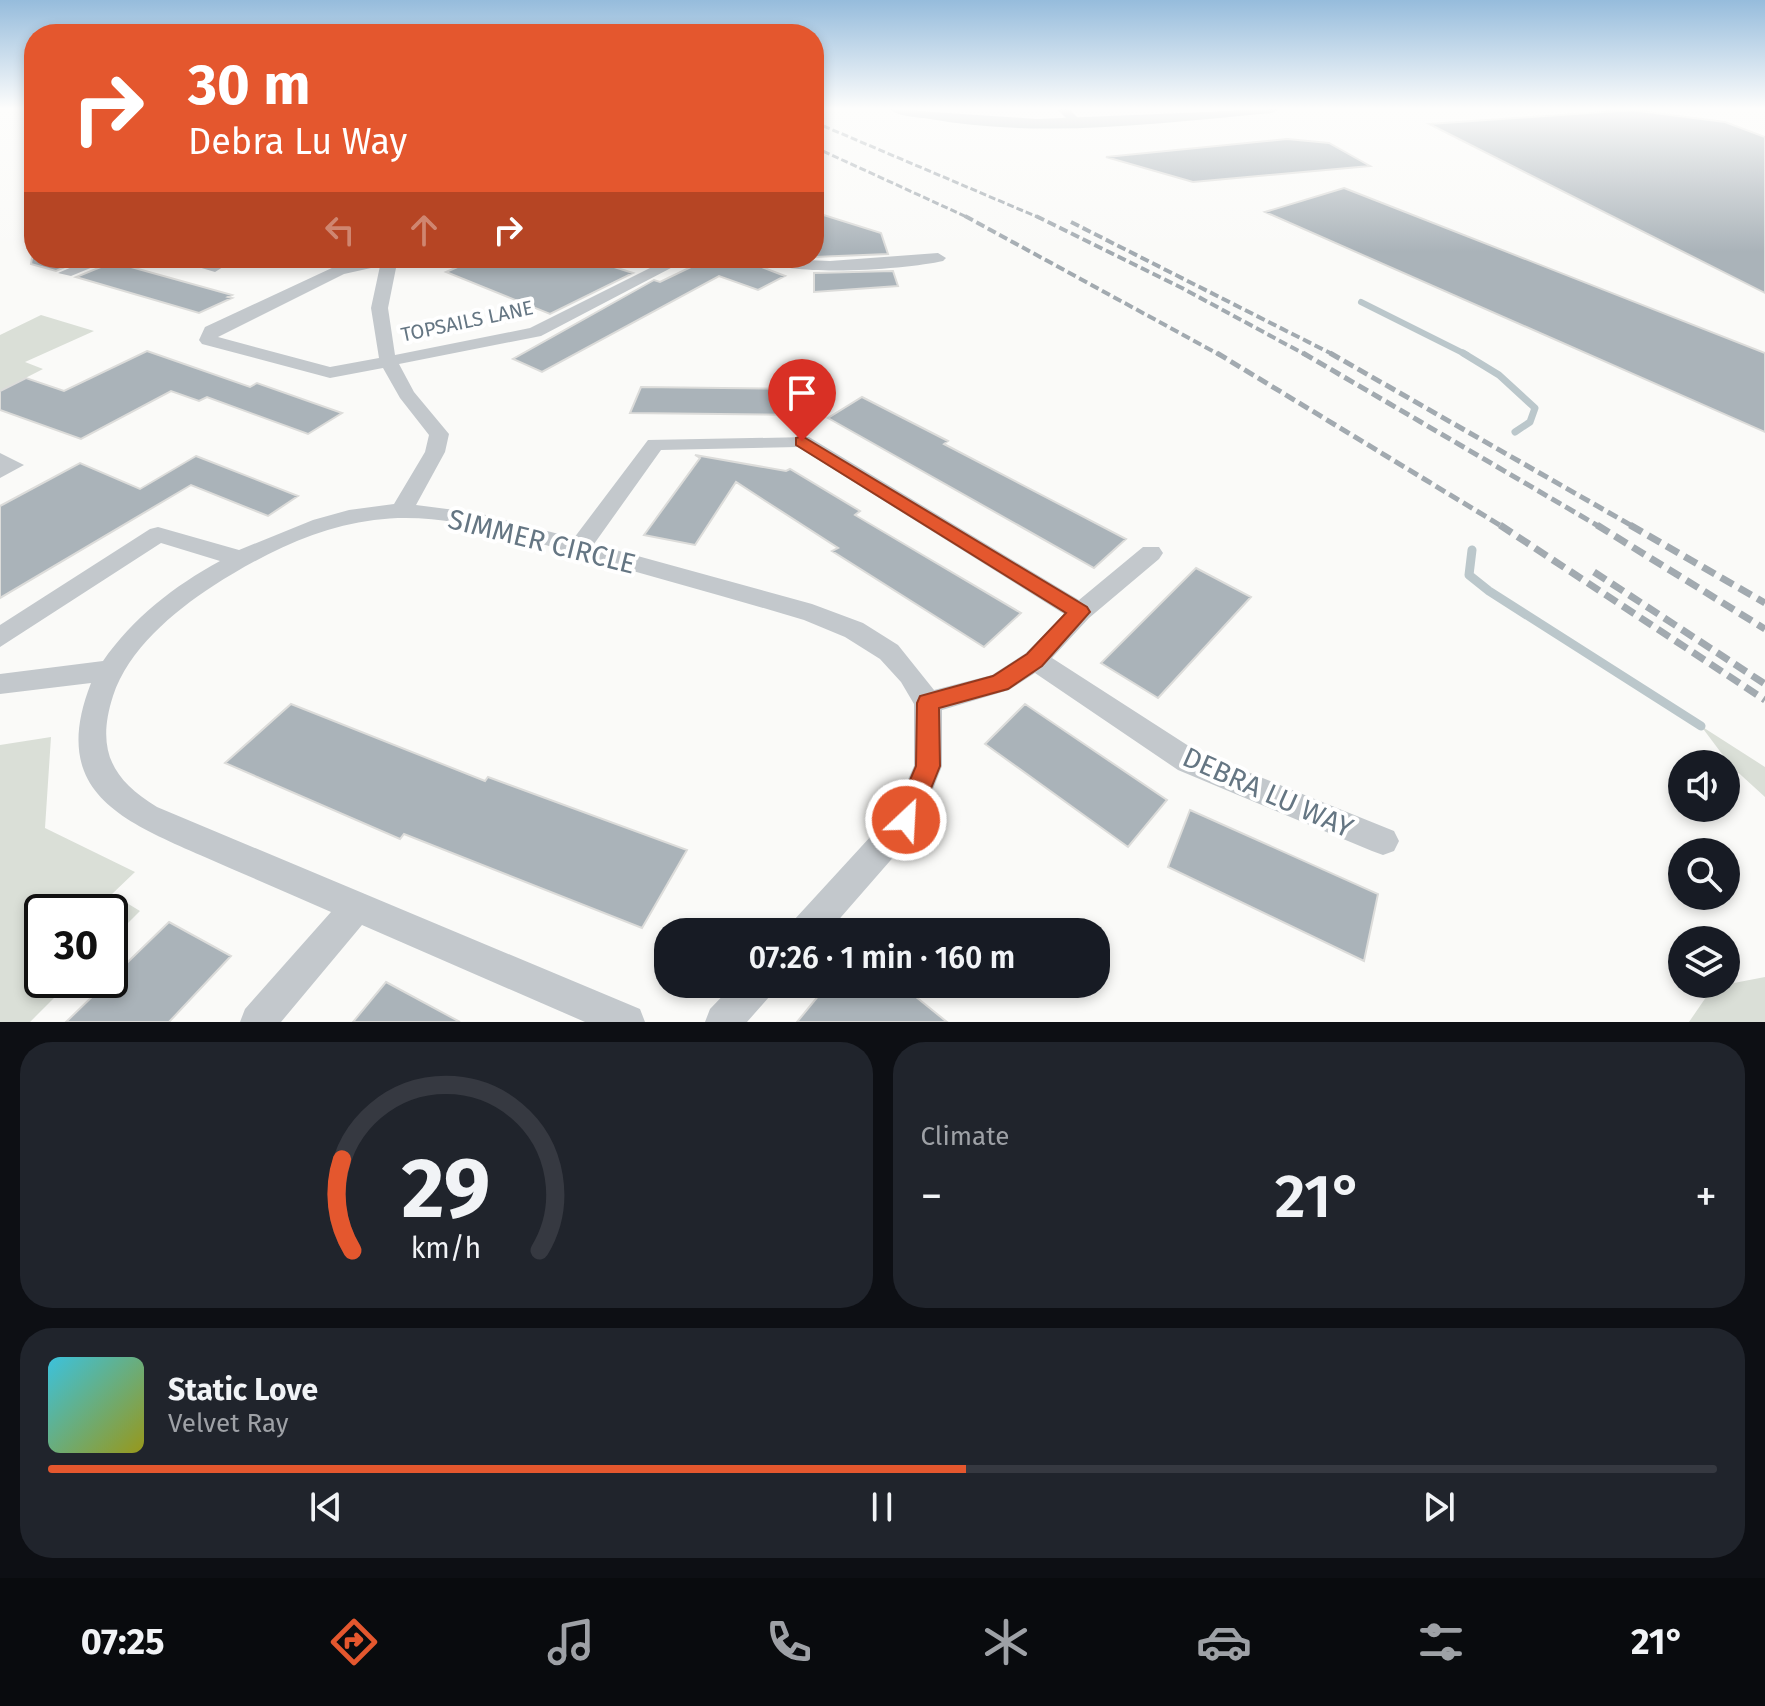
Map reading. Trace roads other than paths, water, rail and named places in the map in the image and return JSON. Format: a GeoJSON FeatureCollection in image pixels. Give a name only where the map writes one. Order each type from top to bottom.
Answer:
{"type":"FeatureCollection","features":[{"type":"Feature","properties":{"kind":"street"},"geometry":{"type":"LineString","coordinates":[[824,267],[938,258]]}},
{"type":"Feature","properties":{"kind":"street"},"geometry":{"type":"LineString","coordinates":[[66,273],[80,268]]}},
{"type":"Feature","properties":{"kind":"street","name":"TOPSAILS LANE"},"geometry":{"type":"LineString","coordinates":[[348,268],[211,331],[208,340],[330,373],[535,332],[664,268]]}},
{"type":"Feature","properties":{"kind":"street"},"geometry":{"type":"LineString","coordinates":[[386,268],[379,287],[378,313],[388,359],[412,406],[439,434],[435,452],[401,511]]}},
{"type":"Feature","properties":{"kind":"street"},"geometry":{"type":"LineString","coordinates":[[579,547],[655,444],[802,441],[1080,612]]}},
{"type":"Feature","properties":{"kind":"street"},"geometry":{"type":"LineString","coordinates":[[0,459],[14,465],[0,472]]}},
{"type":"Feature","properties":{"kind":"street","name":"SIMMER CIRCLE"},"geometry":{"type":"LineString","coordinates":[[627,1022],[146,817],[119,802],[97,770],[91,741],[99,697],[132,643],[182,596],[241,559],[289,537],[327,525],[401,511],[468,519],[812,613],[854,630],[889,652],[928,703]]}},
{"type":"Feature","properties":{"kind":"street"},"geometry":{"type":"LineString","coordinates":[[0,638],[158,534],[241,559]]}},
{"type":"Feature","properties":{"kind":"street"},"geometry":{"type":"LineString","coordinates":[[818,918],[906,820],[928,766],[928,703],[1000,683],[1035,660],[1080,612],[1151,553]]}},
{"type":"Feature","properties":{"kind":"street","name":"DEBRA LU WAY"},"geometry":{"type":"LineString","coordinates":[[1035,660],[1188,761],[1383,841]]}},
{"type":"Feature","properties":{"kind":"street"},"geometry":{"type":"LineString","coordinates":[[0,684],[113,670]]}},
{"type":"Feature","properties":{"kind":"street"},"geometry":{"type":"LineString","coordinates":[[258,1022],[358,905]]}},
{"type":"Feature","properties":{"kind":"street"},"geometry":{"type":"LineString","coordinates":[[723,1022],[745,998]]}},
{"type":"Feature","properties":{"kind":"waterway"},"geometry":{"type":"LineString","coordinates":[[1361,302],[1463,353]]}},
{"type":"Feature","properties":{"kind":"waterway"},"geometry":{"type":"LineString","coordinates":[[1463,353],[1467,355]]}},
{"type":"Feature","properties":{"kind":"waterway"},"geometry":{"type":"LineString","coordinates":[[1463,353],[1499,375],[1535,408],[1530,422],[1515,432]]}},
{"type":"Feature","properties":{"kind":"waterway"},"geometry":{"type":"LineString","coordinates":[[1472,550],[1469,575],[1489,591],[1701,726]]}},
{"type":"Feature","properties":{"kind":"railway"},"geometry":{"type":"LineString","coordinates":[[835,157],[967,217]]}},
{"type":"Feature","properties":{"kind":"railway"},"geometry":{"type":"LineString","coordinates":[[896,157],[1040,218]]}},
{"type":"Feature","properties":{"kind":"railway"},"geometry":{"type":"LineString","coordinates":[[1036,216],[1182,288],[1306,355]]}},
{"type":"Feature","properties":{"kind":"railway"},"geometry":{"type":"LineString","coordinates":[[967,217],[1220,355]]}},
{"type":"Feature","properties":{"kind":"railway"},"geometry":{"type":"LineString","coordinates":[[1071,222],[1334,355]]}},
{"type":"Feature","properties":{"kind":"railway"},"geometry":{"type":"LineString","coordinates":[[1217,353],[1503,527]]}},
{"type":"Feature","properties":{"kind":"railway"},"geometry":{"type":"LineString","coordinates":[[1303,353],[1600,527]]}},
{"type":"Feature","properties":{"kind":"railway"},"geometry":{"type":"LineString","coordinates":[[1330,353],[1634,527]]}},
{"type":"Feature","properties":{"kind":"railway"},"geometry":{"type":"LineString","coordinates":[[1500,525],[1765,700]]}},
{"type":"Feature","properties":{"kind":"railway"},"geometry":{"type":"LineString","coordinates":[[1597,525],[1765,629]]}},
{"type":"Feature","properties":{"kind":"railway"},"geometry":{"type":"LineString","coordinates":[[1630,525],[1765,603]]}},
{"type":"Feature","properties":{"kind":"railway"},"geometry":{"type":"LineString","coordinates":[[1594,572],[1765,684]]}}]}
